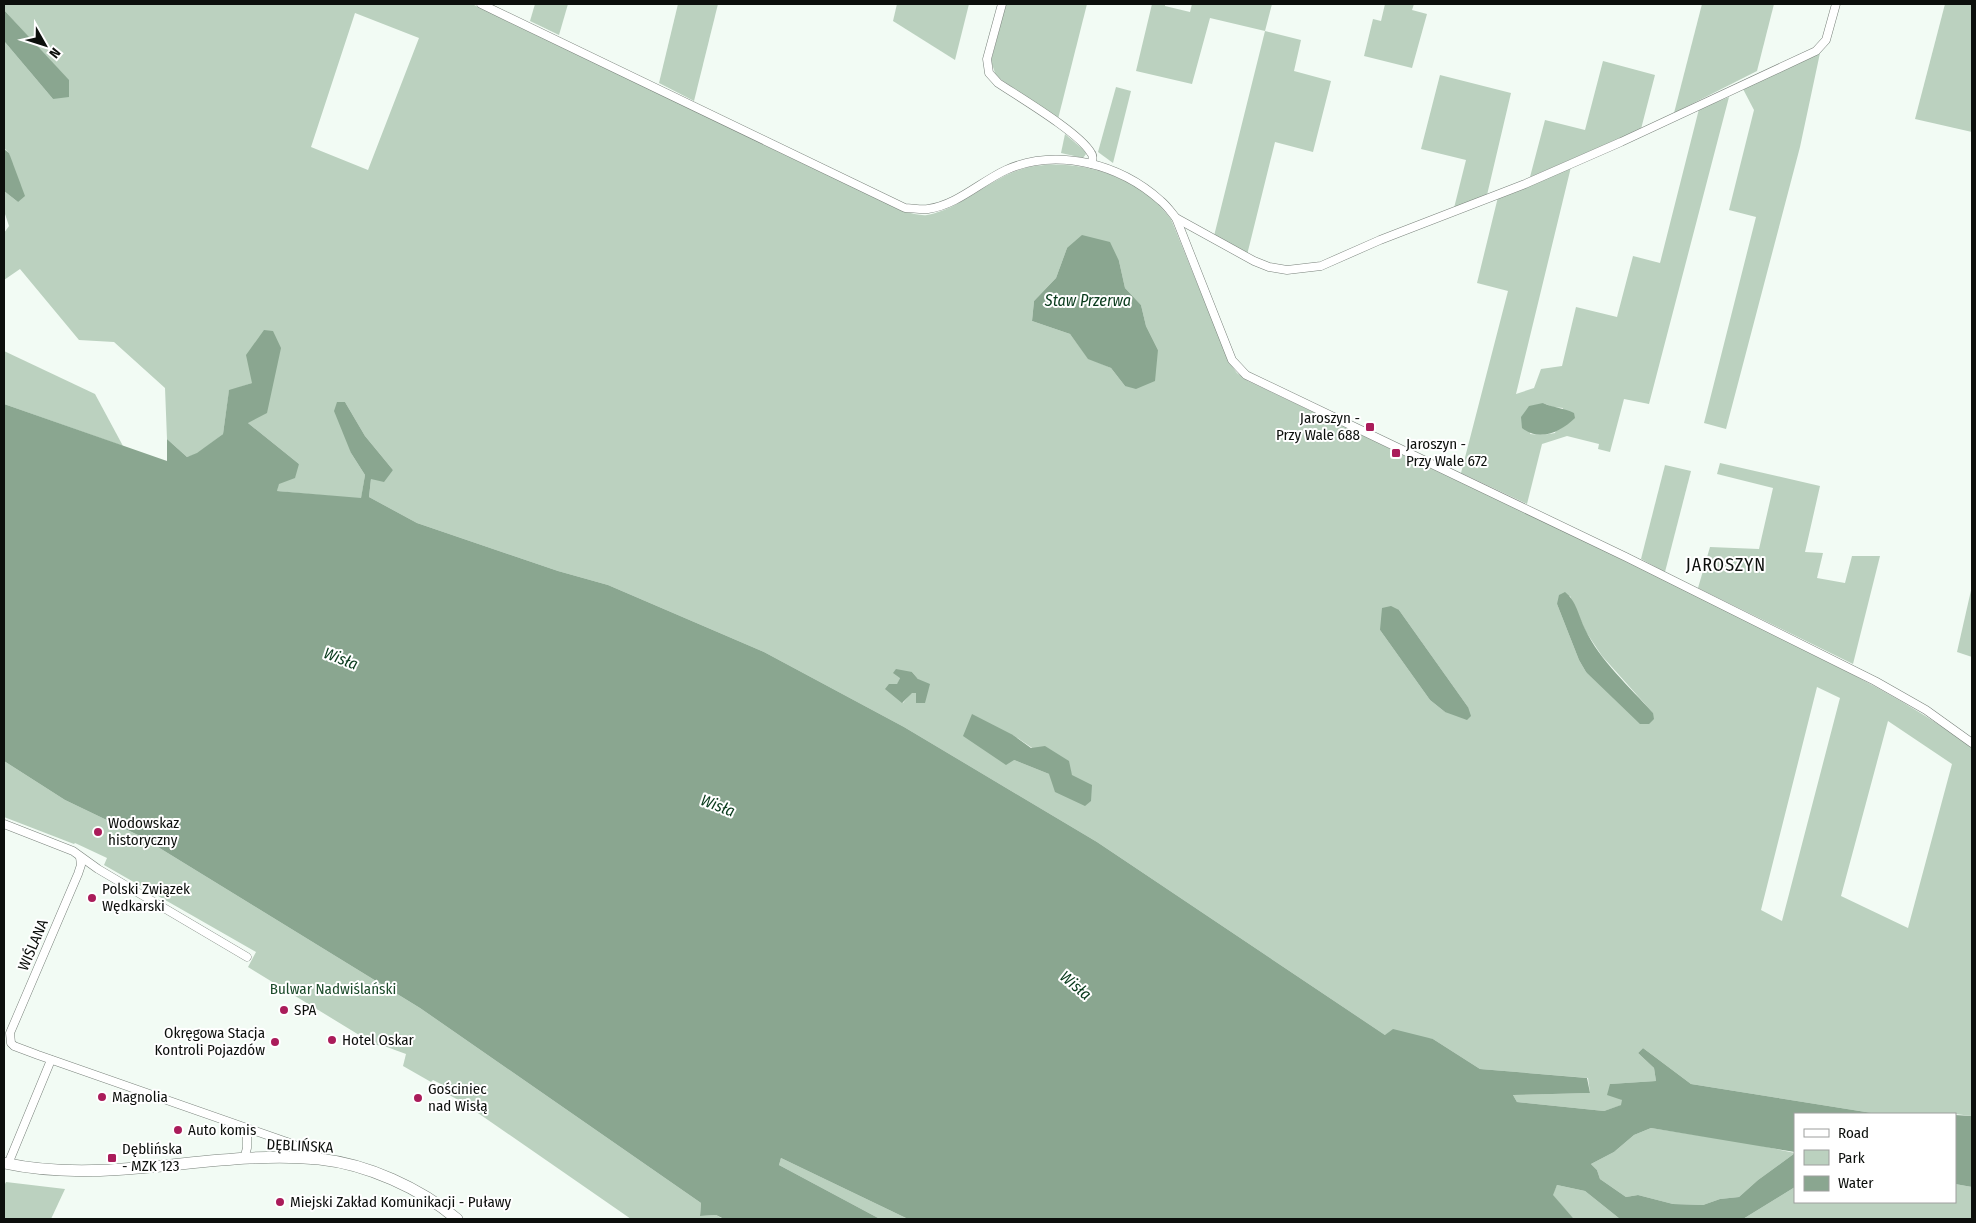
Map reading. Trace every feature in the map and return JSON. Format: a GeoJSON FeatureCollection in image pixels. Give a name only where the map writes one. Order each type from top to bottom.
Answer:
{"type":"FeatureCollection","features":[{"type":"Feature","properties":{"kind":"main road","name":"DĘBLIŃSKA"},"geometry":{"type":"LineString","coordinates":[[6,1164],[62,1171],[95,1171],[280,1158],[321,1159],[373,1172],[395,1180],[424,1196],[457,1219]]}},
{"type":"Feature","properties":{"kind":"street"},"geometry":{"type":"LineString","coordinates":[[481,4],[905,208],[927,210],[948,203],[1004,171],[1025,162],[1051,159],[1071,160],[1092,164],[1115,172],[1137,183],[1162,201],[1176,218],[1232,360],[1246,375],[1626,556],[1875,681],[1926,710],[1972,743]]}},
{"type":"Feature","properties":{"kind":"street"},"geometry":{"type":"LineString","coordinates":[[1002,4],[987,59],[989,73],[998,83],[1076,138],[1093,155],[1092,164]]}},
{"type":"Feature","properties":{"kind":"street"},"geometry":{"type":"LineString","coordinates":[[1176,218],[1254,261],[1269,267],[1287,270],[1321,266],[1380,240],[1526,184],[1816,51],[1822,47],[1826,40],[1836,4]]}},
{"type":"Feature","properties":{"kind":"street"},"geometry":{"type":"LineString","coordinates":[[4,824],[73,851],[247,957]]}},
{"type":"Feature","properties":{"kind":"street","name":"WIŚLANA"},"geometry":{"type":"LineString","coordinates":[[10,1044],[10,1033],[78,874],[81,864],[80,857]]}},
{"type":"Feature","properties":{"kind":"street"},"geometry":{"type":"LineString","coordinates":[[10,1044],[304,1148],[321,1159]]}},
{"type":"Feature","properties":{"kind":"street"},"geometry":{"type":"LineString","coordinates":[[6,1164],[51,1060]]}},
{"type":"Feature","properties":{"kind":"street"},"geometry":{"type":"LineString","coordinates":[[244,1160],[247,1148],[247,1128]]}},
{"type":"Feature","properties":{"kind":"green space"},"geometry":{"type":"Polygon","coordinates":[[[4,4],[472,4],[905,212],[925,215],[939,212],[1005,176],[1033,166],[1071,165],[1090,168],[1126,181],[1156,202],[1171,219],[1229,362],[1237,373],[1248,381],[1536,518],[1843,669],[1909,706],[1972,747],[1972,1116],[1956,1113],[1872,1113],[1691,1084],[1643,1048],[1638,1053],[1654,1068],[1656,1081],[1610,1084],[1622,1100],[1622,1105],[1604,1111],[1517,1102],[1513,1095],[1590,1093],[1588,1078],[1480,1069],[1433,1039],[1385,1035],[1097,842],[904,727],[764,652],[608,585],[558,571],[417,523],[369,497],[371,479],[393,470],[365,436],[345,402],[351,453],[365,475],[361,499],[277,491],[278,484],[299,464],[248,423],[252,383],[229,391],[223,434],[197,454],[187,457],[167,439],[165,388],[114,342],[79,340],[20,269],[4,280],[4,233],[9,226],[4,211],[4,191],[18,202],[9,153],[4,148],[4,41],[53,99],[68,80],[4,10],[4,4]],[[355,13],[311,147],[368,170],[419,38],[355,13]],[[1067,248],[1056,278],[1034,301],[1032,321],[1070,334],[1088,358],[1111,368],[1125,386],[1158,350],[1146,326],[1141,305],[1125,288],[1119,261],[1067,248]],[[1570,596],[1557,604],[1579,660],[1586,672],[1653,713],[1602,656],[1586,632],[1570,596]],[[1399,610],[1380,630],[1430,700],[1445,712],[1468,707],[1399,610]],[[912,672],[900,678],[897,685],[889,684],[903,703],[911,693],[916,693],[918,679],[912,672]],[[1817,687],[1761,910],[1782,921],[1840,698],[1817,687]],[[1888,721],[1841,896],[1908,928],[1952,764],[1888,721]],[[1013,735],[1014,760],[1049,774],[1072,775],[1013,735]]]}},
{"type":"Feature","properties":{"kind":"green space"},"geometry":{"type":"Polygon","coordinates":[[[535,4],[568,4],[559,35],[530,21],[535,4]]]}},
{"type":"Feature","properties":{"kind":"green space"},"geometry":{"type":"Polygon","coordinates":[[[678,4],[718,4],[694,101],[659,83],[678,4]]]}},
{"type":"Feature","properties":{"kind":"green space"},"geometry":{"type":"Polygon","coordinates":[[[897,4],[969,4],[955,60],[893,21],[897,4]]]}},
{"type":"Feature","properties":{"kind":"green space"},"geometry":{"type":"Polygon","coordinates":[[[1006,4],[1087,4],[1058,119],[996,76],[991,61],[1006,4]]]}},
{"type":"Feature","properties":{"kind":"green space"},"geometry":{"type":"Polygon","coordinates":[[[1152,4],[1165,4],[1165,6],[1190,12],[1192,4],[1272,4],[1265,31],[1210,18],[1192,84],[1136,71],[1152,4]]]}},
{"type":"Feature","properties":{"kind":"green space"},"geometry":{"type":"Polygon","coordinates":[[[1385,4],[1414,4],[1412,10],[1427,14],[1412,68],[1364,56],[1373,19],[1381,21],[1385,4]]]}},
{"type":"Feature","properties":{"kind":"green space"},"geometry":{"type":"Polygon","coordinates":[[[1702,4],[1774,4],[1757,71],[1674,113],[1702,4]]]}},
{"type":"Feature","properties":{"kind":"green space"},"geometry":{"type":"Polygon","coordinates":[[[1945,4],[1972,4],[1972,132],[1915,119],[1945,4]]]}},
{"type":"Feature","properties":{"kind":"green space"},"geometry":{"type":"Polygon","coordinates":[[[1265,31],[1301,40],[1294,71],[1331,81],[1313,152],[1275,142],[1247,255],[1214,236],[1265,31]]]}},
{"type":"Feature","properties":{"kind":"green space"},"geometry":{"type":"Polygon","coordinates":[[[1820,53],[1800,147],[1726,429],[1704,423],[1756,217],[1729,210],[1754,110],[1743,89],[1820,53]]]}},
{"type":"Feature","properties":{"kind":"green space"},"geometry":{"type":"Polygon","coordinates":[[[1603,61],[1655,75],[1641,129],[1530,177],[1545,120],[1585,130],[1603,61]]]}},
{"type":"Feature","properties":{"kind":"green space"},"geometry":{"type":"Polygon","coordinates":[[[1440,75],[1511,93],[1487,195],[1454,208],[1466,160],[1421,149],[1440,75]]]}},
{"type":"Feature","properties":{"kind":"green space"},"geometry":{"type":"Polygon","coordinates":[[[1116,87],[1131,91],[1113,163],[1098,152],[1116,87]]]}},
{"type":"Feature","properties":{"kind":"green space"},"geometry":{"type":"Polygon","coordinates":[[[1729,97],[1649,404],[1624,399],[1610,452],[1598,449],[1599,444],[1567,436],[1542,444],[1527,504],[1461,473],[1508,291],[1477,283],[1498,197],[1571,167],[1516,394],[1534,388],[1541,369],[1562,366],[1576,307],[1617,317],[1633,256],[1660,263],[1699,109],[1729,97]],[[1543,403],[1530,434],[1555,433],[1563,408],[1543,403]]]}},
{"type":"Feature","properties":{"kind":"green space"},"geometry":{"type":"Polygon","coordinates":[[[1065,134],[1085,151],[1086,154],[1083,158],[1061,153],[1065,134]]]}},
{"type":"Feature","properties":{"kind":"green space"},"geometry":{"type":"Polygon","coordinates":[[[4,351],[95,394],[123,446],[4,404],[4,351]]]}},
{"type":"Feature","properties":{"kind":"green space"},"geometry":{"type":"Polygon","coordinates":[[[1720,463],[1820,486],[1805,552],[1823,553],[1817,578],[1845,583],[1852,556],[1880,556],[1853,664],[1698,588],[1710,547],[1759,549],[1773,488],[1717,474],[1720,463]]]}},
{"type":"Feature","properties":{"kind":"green space"},"geometry":{"type":"Polygon","coordinates":[[[1665,465],[1691,471],[1665,572],[1641,559],[1665,465]]]}},
{"type":"Feature","properties":{"kind":"green space"},"geometry":{"type":"Polygon","coordinates":[[[1972,586],[1972,657],[1957,652],[1972,586]]]}},
{"type":"Feature","properties":{"kind":"green space","name":"Bulwar Nadwiślański"},"geometry":{"type":"Polygon","coordinates":[[[4,761],[65,800],[140,836],[420,1008],[701,1203],[700,1216],[716,1215],[723,1219],[631,1219],[462,1102],[444,1092],[447,1087],[433,1080],[431,1082],[403,1066],[406,1054],[384,1046],[369,1044],[364,1038],[248,967],[256,952],[104,865],[107,858],[75,843],[4,817],[4,761]]]}},
{"type":"Feature","properties":{"kind":"green space"},"geometry":{"type":"Polygon","coordinates":[[[1651,1128],[1748,1143],[1794,1154],[1758,1180],[1739,1197],[1720,1199],[1703,1205],[1673,1204],[1638,1195],[1626,1197],[1600,1179],[1597,1170],[1591,1164],[1614,1152],[1634,1135],[1651,1128]]]}},
{"type":"Feature","properties":{"kind":"green space"},"geometry":{"type":"Polygon","coordinates":[[[781,1158],[908,1219],[880,1219],[779,1165],[781,1158]]]}},
{"type":"Feature","properties":{"kind":"green space"},"geometry":{"type":"Polygon","coordinates":[[[6,1182],[65,1189],[51,1219],[4,1219],[4,1186],[6,1182]]]}},
{"type":"Feature","properties":{"kind":"green space"},"geometry":{"type":"Polygon","coordinates":[[[1956,1184],[1972,1187],[1972,1219],[1743,1219],[1794,1188],[1794,1203],[1956,1203],[1956,1184]]]}},
{"type":"Feature","properties":{"kind":"green space"},"geometry":{"type":"Polygon","coordinates":[[[1557,1185],[1585,1191],[1620,1219],[1574,1219],[1552,1195],[1557,1185]]]}},
{"type":"Feature","properties":{"kind":"water"},"geometry":{"type":"Polygon","coordinates":[[[4,10],[69,80],[69,97],[53,99],[4,41],[4,10]]]}},
{"type":"Feature","properties":{"kind":"water"},"geometry":{"type":"Polygon","coordinates":[[[4,149],[9,153],[25,196],[18,202],[4,191],[4,149]]]}},
{"type":"Feature","properties":{"kind":"water","name":"Staw Przerwa"},"geometry":{"type":"Polygon","coordinates":[[[1082,235],[1110,242],[1119,261],[1125,288],[1141,305],[1146,326],[1158,350],[1155,381],[1136,389],[1125,386],[1111,368],[1088,359],[1070,334],[1032,321],[1034,301],[1056,278],[1067,248],[1082,235]]]}},
{"type":"Feature","properties":{"kind":"water","name":"Wisła"},"geometry":{"type":"Polygon","coordinates":[[[264,330],[273,331],[281,348],[267,413],[248,423],[299,464],[295,478],[279,484],[277,491],[361,498],[365,475],[351,453],[334,411],[337,402],[345,402],[365,436],[393,470],[384,482],[371,479],[369,497],[417,523],[558,571],[608,585],[764,652],[904,727],[1097,842],[1385,1035],[1393,1029],[1433,1039],[1480,1069],[1587,1078],[1590,1093],[1513,1095],[1517,1102],[1604,1111],[1621,1105],[1622,1100],[1607,1095],[1610,1084],[1656,1081],[1654,1068],[1638,1053],[1643,1048],[1691,1084],[1872,1113],[1794,1113],[1794,1152],[1651,1128],[1634,1135],[1614,1152],[1591,1164],[1597,1170],[1600,1179],[1626,1197],[1638,1195],[1673,1204],[1703,1205],[1720,1199],[1739,1197],[1758,1180],[1794,1154],[1794,1188],[1743,1219],[1620,1219],[1585,1191],[1557,1185],[1553,1195],[1574,1219],[908,1219],[781,1158],[779,1165],[880,1219],[724,1219],[716,1215],[700,1216],[701,1203],[420,1008],[140,836],[65,800],[4,761],[4,404],[167,461],[167,439],[187,457],[197,453],[223,434],[229,390],[252,383],[246,355],[264,330]]]}},
{"type":"Feature","properties":{"kind":"water"},"geometry":{"type":"Polygon","coordinates":[[[1543,403],[1574,413],[1575,418],[1550,434],[1535,434],[1522,428],[1521,417],[1529,406],[1543,403]]]}},
{"type":"Feature","properties":{"kind":"water"},"geometry":{"type":"Polygon","coordinates":[[[1565,592],[1575,604],[1591,641],[1599,652],[1653,713],[1654,719],[1649,724],[1640,724],[1586,672],[1579,660],[1557,604],[1559,595],[1565,592]]]}},
{"type":"Feature","properties":{"kind":"water"},"geometry":{"type":"Polygon","coordinates":[[[1391,606],[1399,610],[1468,707],[1471,716],[1467,720],[1445,712],[1430,700],[1380,630],[1382,608],[1391,606]]]}},
{"type":"Feature","properties":{"kind":"water"},"geometry":{"type":"Polygon","coordinates":[[[896,669],[912,672],[918,679],[930,684],[925,703],[916,703],[916,693],[912,693],[902,703],[885,689],[889,684],[897,684],[900,678],[893,673],[896,669]]]}},
{"type":"Feature","properties":{"kind":"water"},"geometry":{"type":"Polygon","coordinates":[[[972,714],[1013,735],[1031,748],[1045,746],[1069,761],[1072,775],[1092,785],[1091,801],[1085,806],[1055,792],[1049,774],[1014,760],[1006,765],[963,736],[972,714]]]}},
{"type":"Feature","properties":{"kind":"water"},"geometry":{"type":"Polygon","coordinates":[[[1956,1115],[1972,1116],[1972,1187],[1956,1184],[1956,1115]]]}},
{"type":"Feature","properties":{"kind":"place","name":"Jaroszyn - Przy Wale 688"},"geometry":{"type":"Point","coordinates":[1370,427]}},
{"type":"Feature","properties":{"kind":"place","name":"Jaroszyn - Przy Wale 672"},"geometry":{"type":"Point","coordinates":[1396,453]}},
{"type":"Feature","properties":{"kind":"place","name":"Wodowskaz historyczny"},"geometry":{"type":"Point","coordinates":[98,832]}},
{"type":"Feature","properties":{"kind":"place","name":"Polski Związek Wędkarski"},"geometry":{"type":"Point","coordinates":[92,898]}},
{"type":"Feature","properties":{"kind":"place","name":"SPA"},"geometry":{"type":"Point","coordinates":[284,1010]}},
{"type":"Feature","properties":{"kind":"place","name":"Hotel Oskar"},"geometry":{"type":"Point","coordinates":[332,1040]}},
{"type":"Feature","properties":{"kind":"place","name":"Okręgowa Stacja Kontroli Pojazdów"},"geometry":{"type":"Point","coordinates":[275,1042]}},
{"type":"Feature","properties":{"kind":"place","name":"Magnolia"},"geometry":{"type":"Point","coordinates":[102,1097]}},
{"type":"Feature","properties":{"kind":"place","name":"Gościniec nad Wisłą"},"geometry":{"type":"Point","coordinates":[418,1098]}},
{"type":"Feature","properties":{"kind":"place","name":"Auto komis"},"geometry":{"type":"Point","coordinates":[178,1130]}},
{"type":"Feature","properties":{"kind":"place","name":"Dęblińska - MZK 123"},"geometry":{"type":"Point","coordinates":[112,1158]}},
{"type":"Feature","properties":{"kind":"place","name":"Miejski Zakład Komunikacji - Puławy"},"geometry":{"type":"Point","coordinates":[280,1202]}},
{"type":"Feature","properties":{"kind":"district","name":"JAROSZYN"},"geometry":{"type":"Point","coordinates":[1726,565]}}]}
